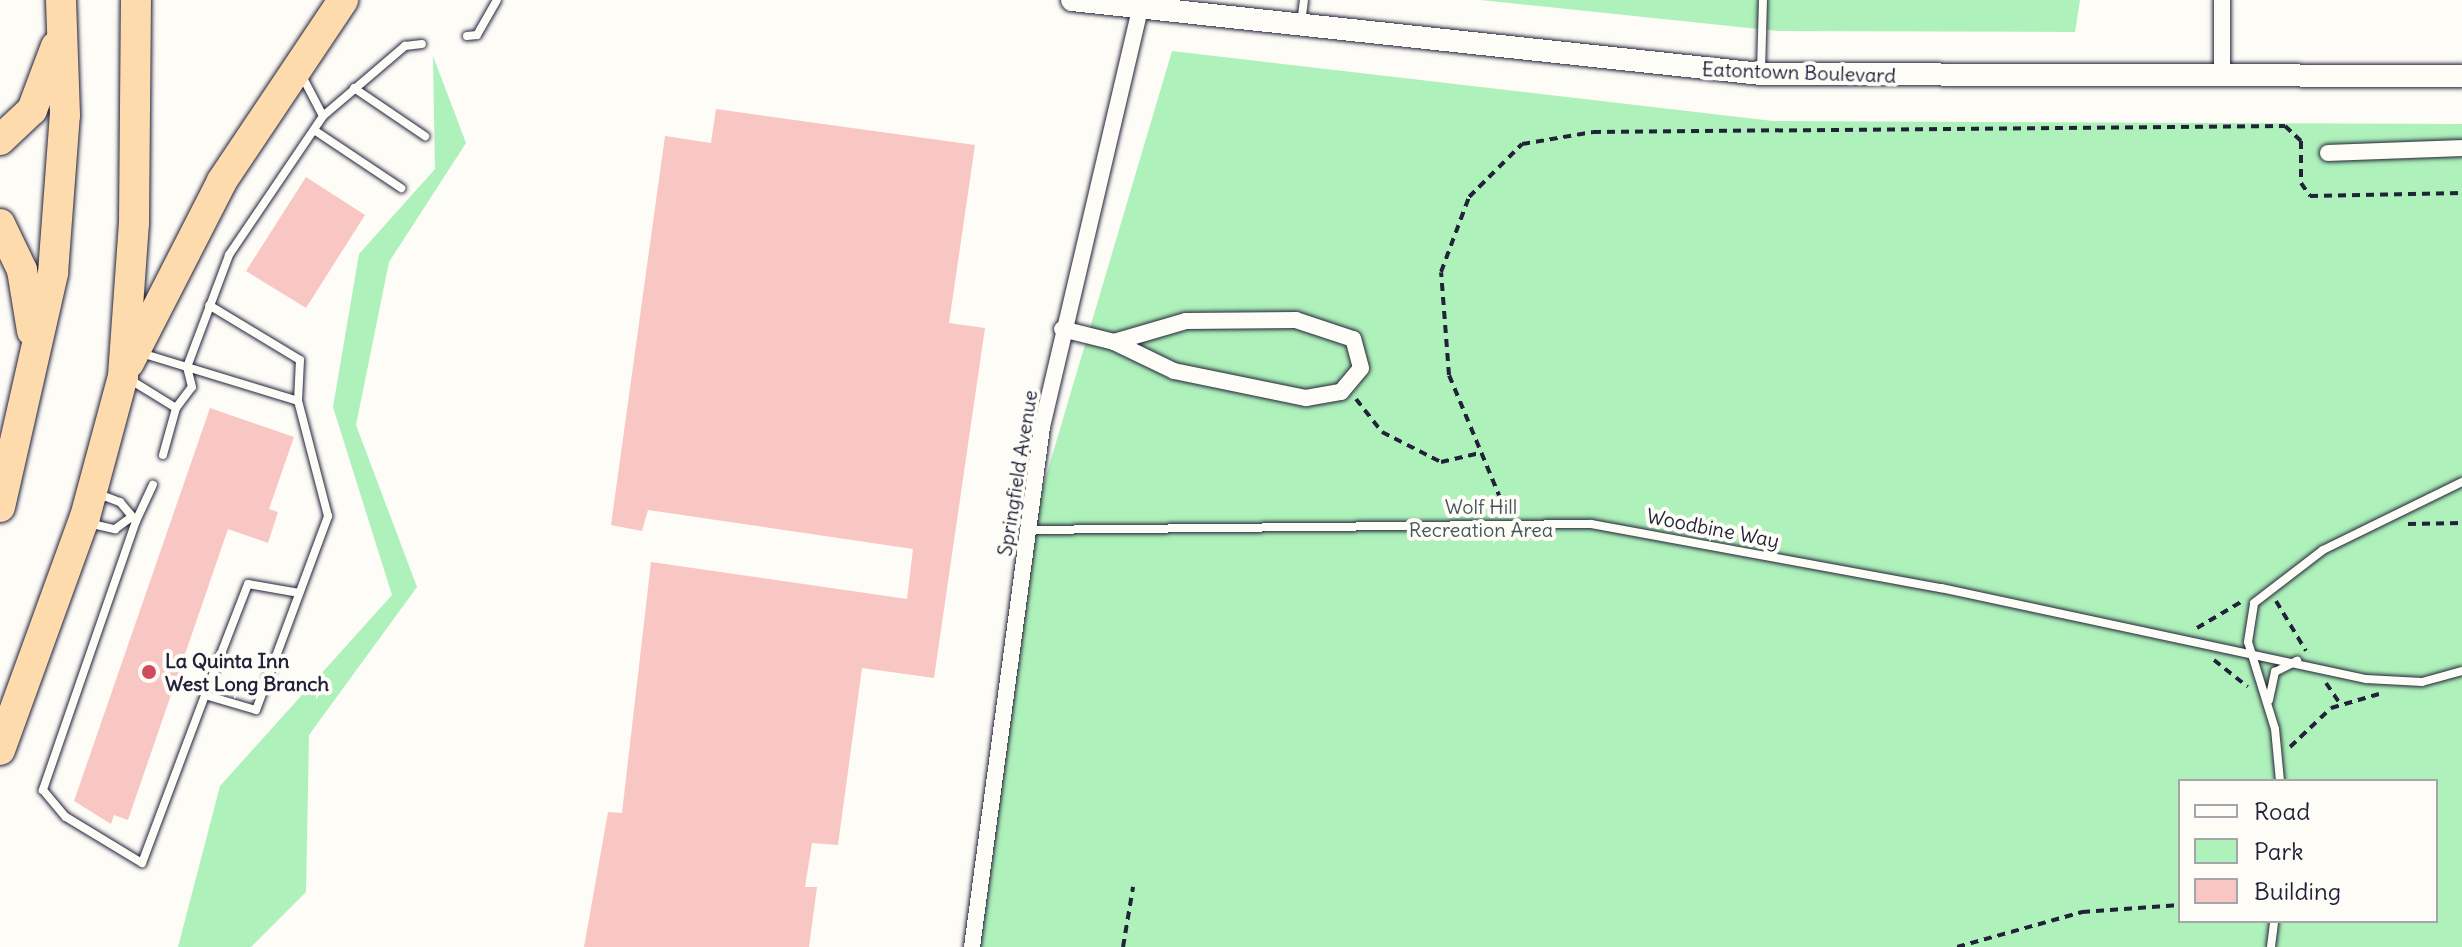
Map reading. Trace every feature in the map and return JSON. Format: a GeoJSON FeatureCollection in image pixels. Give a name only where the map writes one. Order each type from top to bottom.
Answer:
{"type":"FeatureCollection","features":[{"type":"Feature","properties":{"kind":"highway"},"geometry":{"type":"LineString","coordinates":[[128,359],[136,0]]}},
{"type":"Feature","properties":{"kind":"highway"},"geometry":{"type":"LineString","coordinates":[[0,750],[83,522],[128,359],[222,181],[343,0]]}},
{"type":"Feature","properties":{"kind":"highway"},"geometry":{"type":"LineString","coordinates":[[0,140],[32,110],[62,15]]}},
{"type":"Feature","properties":{"kind":"highway"},"geometry":{"type":"LineString","coordinates":[[0,507],[35,365],[57,233],[62,15]]}},
{"type":"Feature","properties":{"kind":"highway"},"geometry":{"type":"LineString","coordinates":[[0,224],[29,299],[35,365]]}},
{"type":"Feature","properties":{"kind":"street","name":"Eatontown Boulevard"},"geometry":{"type":"LineString","coordinates":[[1072,0],[1139,12],[1761,74],[2462,76]]}},
{"type":"Feature","properties":{"kind":"street"},"geometry":{"type":"LineString","coordinates":[[2222,0],[2222,77]]}},
{"type":"Feature","properties":{"kind":"street","name":"Springfield Avenue"},"geometry":{"type":"LineString","coordinates":[[972,947],[1027,530],[1062,329],[1139,12]]}},
{"type":"Feature","properties":{"kind":"street"},"geometry":{"type":"LineString","coordinates":[[2328,153],[2462,148]]}},
{"type":"Feature","properties":{"kind":"street"},"geometry":{"type":"LineString","coordinates":[[1062,329],[1114,342],[1203,379],[1306,398],[1348,387],[1361,368],[1360,348],[1321,324],[1186,321],[1114,342]]}},
{"type":"Feature","properties":{"kind":"lane"},"geometry":{"type":"LineString","coordinates":[[467,36],[477,35],[497,0]]}},
{"type":"Feature","properties":{"kind":"lane"},"geometry":{"type":"LineString","coordinates":[[1301,29],[1304,0]]}},
{"type":"Feature","properties":{"kind":"lane"},"geometry":{"type":"LineString","coordinates":[[1761,74],[1763,0]]}},
{"type":"Feature","properties":{"kind":"lane"},"geometry":{"type":"LineString","coordinates":[[163,455],[176,408],[192,387],[187,367],[229,255],[323,116],[405,46],[422,44]]}},
{"type":"Feature","properties":{"kind":"lane"},"geometry":{"type":"LineString","coordinates":[[297,66],[323,116]]}},
{"type":"Feature","properties":{"kind":"lane"},"geometry":{"type":"LineString","coordinates":[[354,88],[425,136]]}},
{"type":"Feature","properties":{"kind":"lane"},"geometry":{"type":"LineString","coordinates":[[314,130],[401,188]]}},
{"type":"Feature","properties":{"kind":"lane"},"geometry":{"type":"LineString","coordinates":[[205,695],[256,710],[328,516],[298,401],[300,360],[209,305]]}},
{"type":"Feature","properties":{"kind":"lane"},"geometry":{"type":"LineString","coordinates":[[128,359],[187,367],[298,401]]}},
{"type":"Feature","properties":{"kind":"lane"},"geometry":{"type":"LineString","coordinates":[[128,359],[176,408]]}},
{"type":"Feature","properties":{"kind":"lane"},"geometry":{"type":"LineString","coordinates":[[2280,779],[2269,709],[2250,650],[2250,613],[2261,592],[2323,550],[2381,525],[2462,482]]}},
{"type":"Feature","properties":{"kind":"lane"},"geometry":{"type":"LineString","coordinates":[[153,485],[132,520],[43,790],[49,805],[142,863],[248,584],[299,593]]}},
{"type":"Feature","properties":{"kind":"lane"},"geometry":{"type":"LineString","coordinates":[[92,492],[120,502],[132,520]]}},
{"type":"Feature","properties":{"kind":"lane"},"geometry":{"type":"LineString","coordinates":[[83,522],[115,529],[132,520]]}},
{"type":"Feature","properties":{"kind":"lane","name":"Woodbine Way"},"geometry":{"type":"LineString","coordinates":[[1027,530],[1510,521],[1636,530],[2250,650],[2366,679],[2422,682],[2462,671]]}},
{"type":"Feature","properties":{"kind":"lane"},"geometry":{"type":"LineString","coordinates":[[2269,709],[2275,672],[2299,661]]}},
{"type":"Feature","properties":{"kind":"lane"},"geometry":{"type":"LineString","coordinates":[[2271,947],[2274,923]]}},
{"type":"Feature","properties":{"kind":"path"},"geometry":{"type":"LineString","coordinates":[[1510,521],[1480,453],[1443,347],[1446,246],[1483,176],[1522,144],[1546,137],[2285,126],[2301,141],[2301,183],[2310,196],[2462,193]]}},
{"type":"Feature","properties":{"kind":"path"},"geometry":{"type":"LineString","coordinates":[[1348,387],[1382,432],[1441,462],[1480,453]]}},
{"type":"Feature","properties":{"kind":"path"},"geometry":{"type":"LineString","coordinates":[[2381,525],[2462,523]]}},
{"type":"Feature","properties":{"kind":"path"},"geometry":{"type":"LineString","coordinates":[[2269,709],[2175,635],[2261,592],[2283,609],[2340,704]]}},
{"type":"Feature","properties":{"kind":"path"},"geometry":{"type":"LineString","coordinates":[[2280,779],[2296,736],[2340,704],[2422,682]]}},
{"type":"Feature","properties":{"kind":"path"},"geometry":{"type":"LineString","coordinates":[[1123,947],[1133,887]]}},
{"type":"Feature","properties":{"kind":"path"},"geometry":{"type":"LineString","coordinates":[[1957,947],[2082,912],[2178,905]]}},
{"type":"Feature","properties":{"kind":"green space"},"geometry":{"type":"Polygon","coordinates":[[[1480,0],[2080,0],[2075,32],[1778,31],[1480,0]]]}},
{"type":"Feature","properties":{"kind":"green space","name":"Wolf Hill Recreation Area"},"geometry":{"type":"Polygon","coordinates":[[[1172,51],[1773,121],[2462,124],[2462,947],[978,947],[1028,537],[1172,51]]]}},
{"type":"Feature","properties":{"kind":"green space"},"geometry":{"type":"Polygon","coordinates":[[[433,56],[466,143],[389,262],[356,425],[417,587],[309,735],[306,892],[251,947],[178,947],[220,786],[392,595],[333,407],[359,254],[435,169],[433,56]]]}},
{"type":"Feature","properties":{"kind":"building"},"geometry":{"type":"Polygon","coordinates":[[[716,109],[975,145],[949,323],[985,328],[934,678],[862,668],[838,845],[812,843],[805,887],[817,887],[809,947],[584,947],[608,812],[622,813],[651,562],[907,599],[913,549],[648,510],[642,531],[611,525],[665,136],[711,143],[716,109]]]}},
{"type":"Feature","properties":{"kind":"building"},"geometry":{"type":"Polygon","coordinates":[[[306,177],[365,215],[306,308],[246,271],[306,177]]]}},
{"type":"Feature","properties":{"kind":"building","name":"La Quinta Inn West Long Branch"},"geometry":{"type":"Polygon","coordinates":[[[210,408],[294,437],[269,509],[278,512],[268,543],[228,529],[128,820],[114,815],[111,824],[74,801],[210,408]]]}},
{"type":"Feature","properties":{"kind":"place","name":"La Quinta Inn West Long Branch"},"geometry":{"type":"Point","coordinates":[149,672]}}]}
